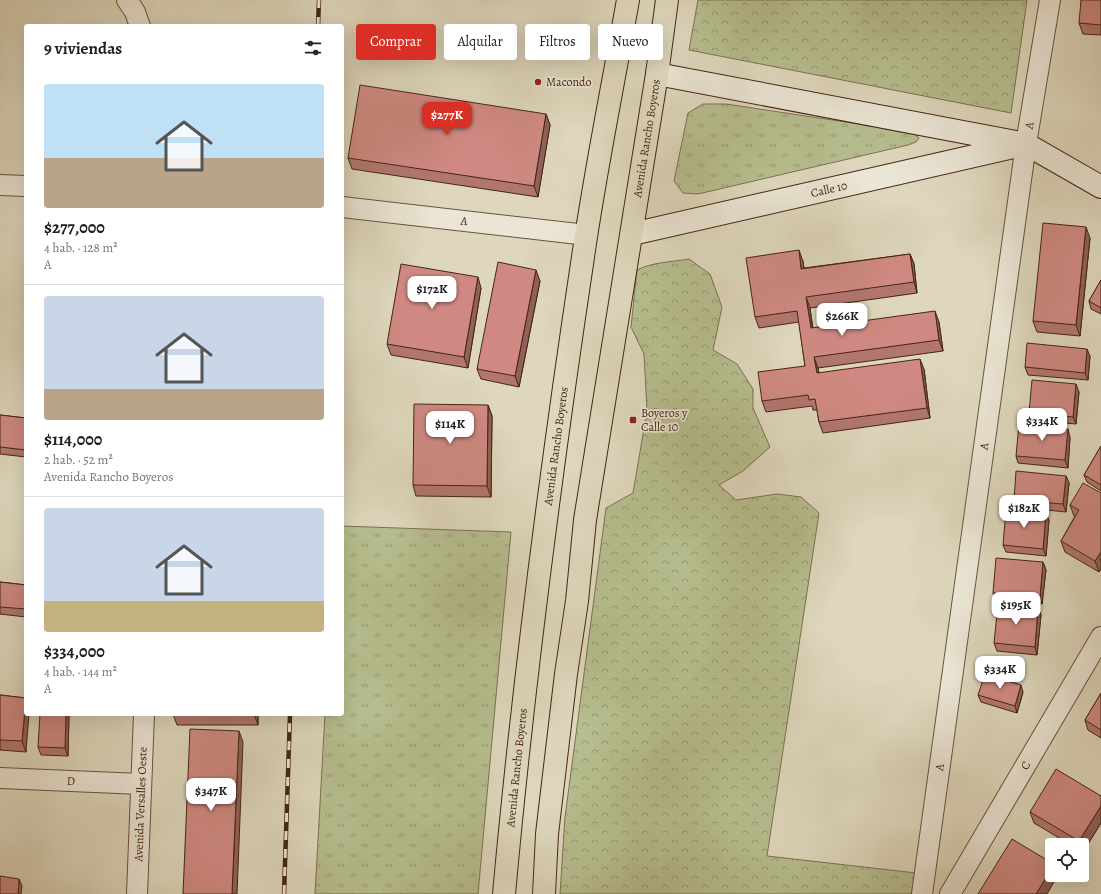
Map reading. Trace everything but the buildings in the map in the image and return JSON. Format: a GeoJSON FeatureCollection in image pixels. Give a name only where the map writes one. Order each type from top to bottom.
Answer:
{"type":"FeatureCollection","features":[{"type":"Feature","properties":{"kind":"highway","name":"Avenida Rancho Boyeros"},"geometry":{"type":"LineString","coordinates":[[504,894],[514,788],[546,511],[586,235],[628,0]]}},
{"type":"Feature","properties":{"kind":"highway","name":"Avenida Rancho Boyeros"},"geometry":{"type":"LineString","coordinates":[[544,894],[547,834],[566,674],[577,601],[585,520],[632,234],[667,0]]}},
{"type":"Feature","properties":{"kind":"street"},"geometry":{"type":"LineString","coordinates":[[127,0],[135,12],[139,24]]}},
{"type":"Feature","properties":{"kind":"street","name":"A"},"geometry":{"type":"LineString","coordinates":[[922,894],[1026,144],[1050,0]]}},
{"type":"Feature","properties":{"kind":"street"},"geometry":{"type":"LineString","coordinates":[[657,74],[1026,144],[1101,187]]}},
{"type":"Feature","properties":{"kind":"street","name":"Calle 10"},"geometry":{"type":"LineString","coordinates":[[632,234],[1026,144]]}},
{"type":"Feature","properties":{"kind":"street"},"geometry":{"type":"LineString","coordinates":[[0,185],[24,186]]}},
{"type":"Feature","properties":{"kind":"street","name":"A"},"geometry":{"type":"LineString","coordinates":[[344,207],[586,235]]}},
{"type":"Feature","properties":{"kind":"street","name":"C"},"geometry":{"type":"LineString","coordinates":[[950,894],[1101,637]]}},
{"type":"Feature","properties":{"kind":"street","name":"Avenida Versalles Oeste"},"geometry":{"type":"LineString","coordinates":[[137,894],[144,716]]}},
{"type":"Feature","properties":{"kind":"street","name":"D"},"geometry":{"type":"LineString","coordinates":[[0,778],[141,784]]}},
{"type":"Feature","properties":{"kind":"green space"},"geometry":{"type":"Polygon","coordinates":[[[698,0],[1027,0],[1011,113],[689,50],[698,0]]]}},
{"type":"Feature","properties":{"kind":"green space"},"geometry":{"type":"Polygon","coordinates":[[[703,104],[726,104],[912,132],[919,138],[916,142],[908,145],[698,194],[683,193],[674,181],[688,113],[703,104]]]}},
{"type":"Feature","properties":{"kind":"green space"},"geometry":{"type":"Polygon","coordinates":[[[689,259],[710,274],[722,307],[713,350],[737,364],[753,389],[753,408],[770,447],[743,471],[719,485],[736,500],[777,494],[801,497],[819,513],[767,856],[925,874],[922,894],[560,894],[565,817],[606,508],[633,493],[647,411],[644,354],[631,327],[637,270],[656,264],[689,259]]]}},
{"type":"Feature","properties":{"kind":"green space"},"geometry":{"type":"Polygon","coordinates":[[[344,526],[511,532],[478,894],[315,894],[325,716],[344,716],[344,526]]]}},
{"type":"Feature","properties":{"kind":"railway"},"geometry":{"type":"LineString","coordinates":[[318,24],[319,0]]}},
{"type":"Feature","properties":{"kind":"railway"},"geometry":{"type":"LineString","coordinates":[[284,894],[290,716]]}},
{"type":"Feature","properties":{"kind":"place","name":"Macondo"},"geometry":{"type":"Point","coordinates":[538,82]}},
{"type":"Feature","properties":{"kind":"place","name":"Boyeros y Calle 10"},"geometry":{"type":"Point","coordinates":[633,420]}}]}
